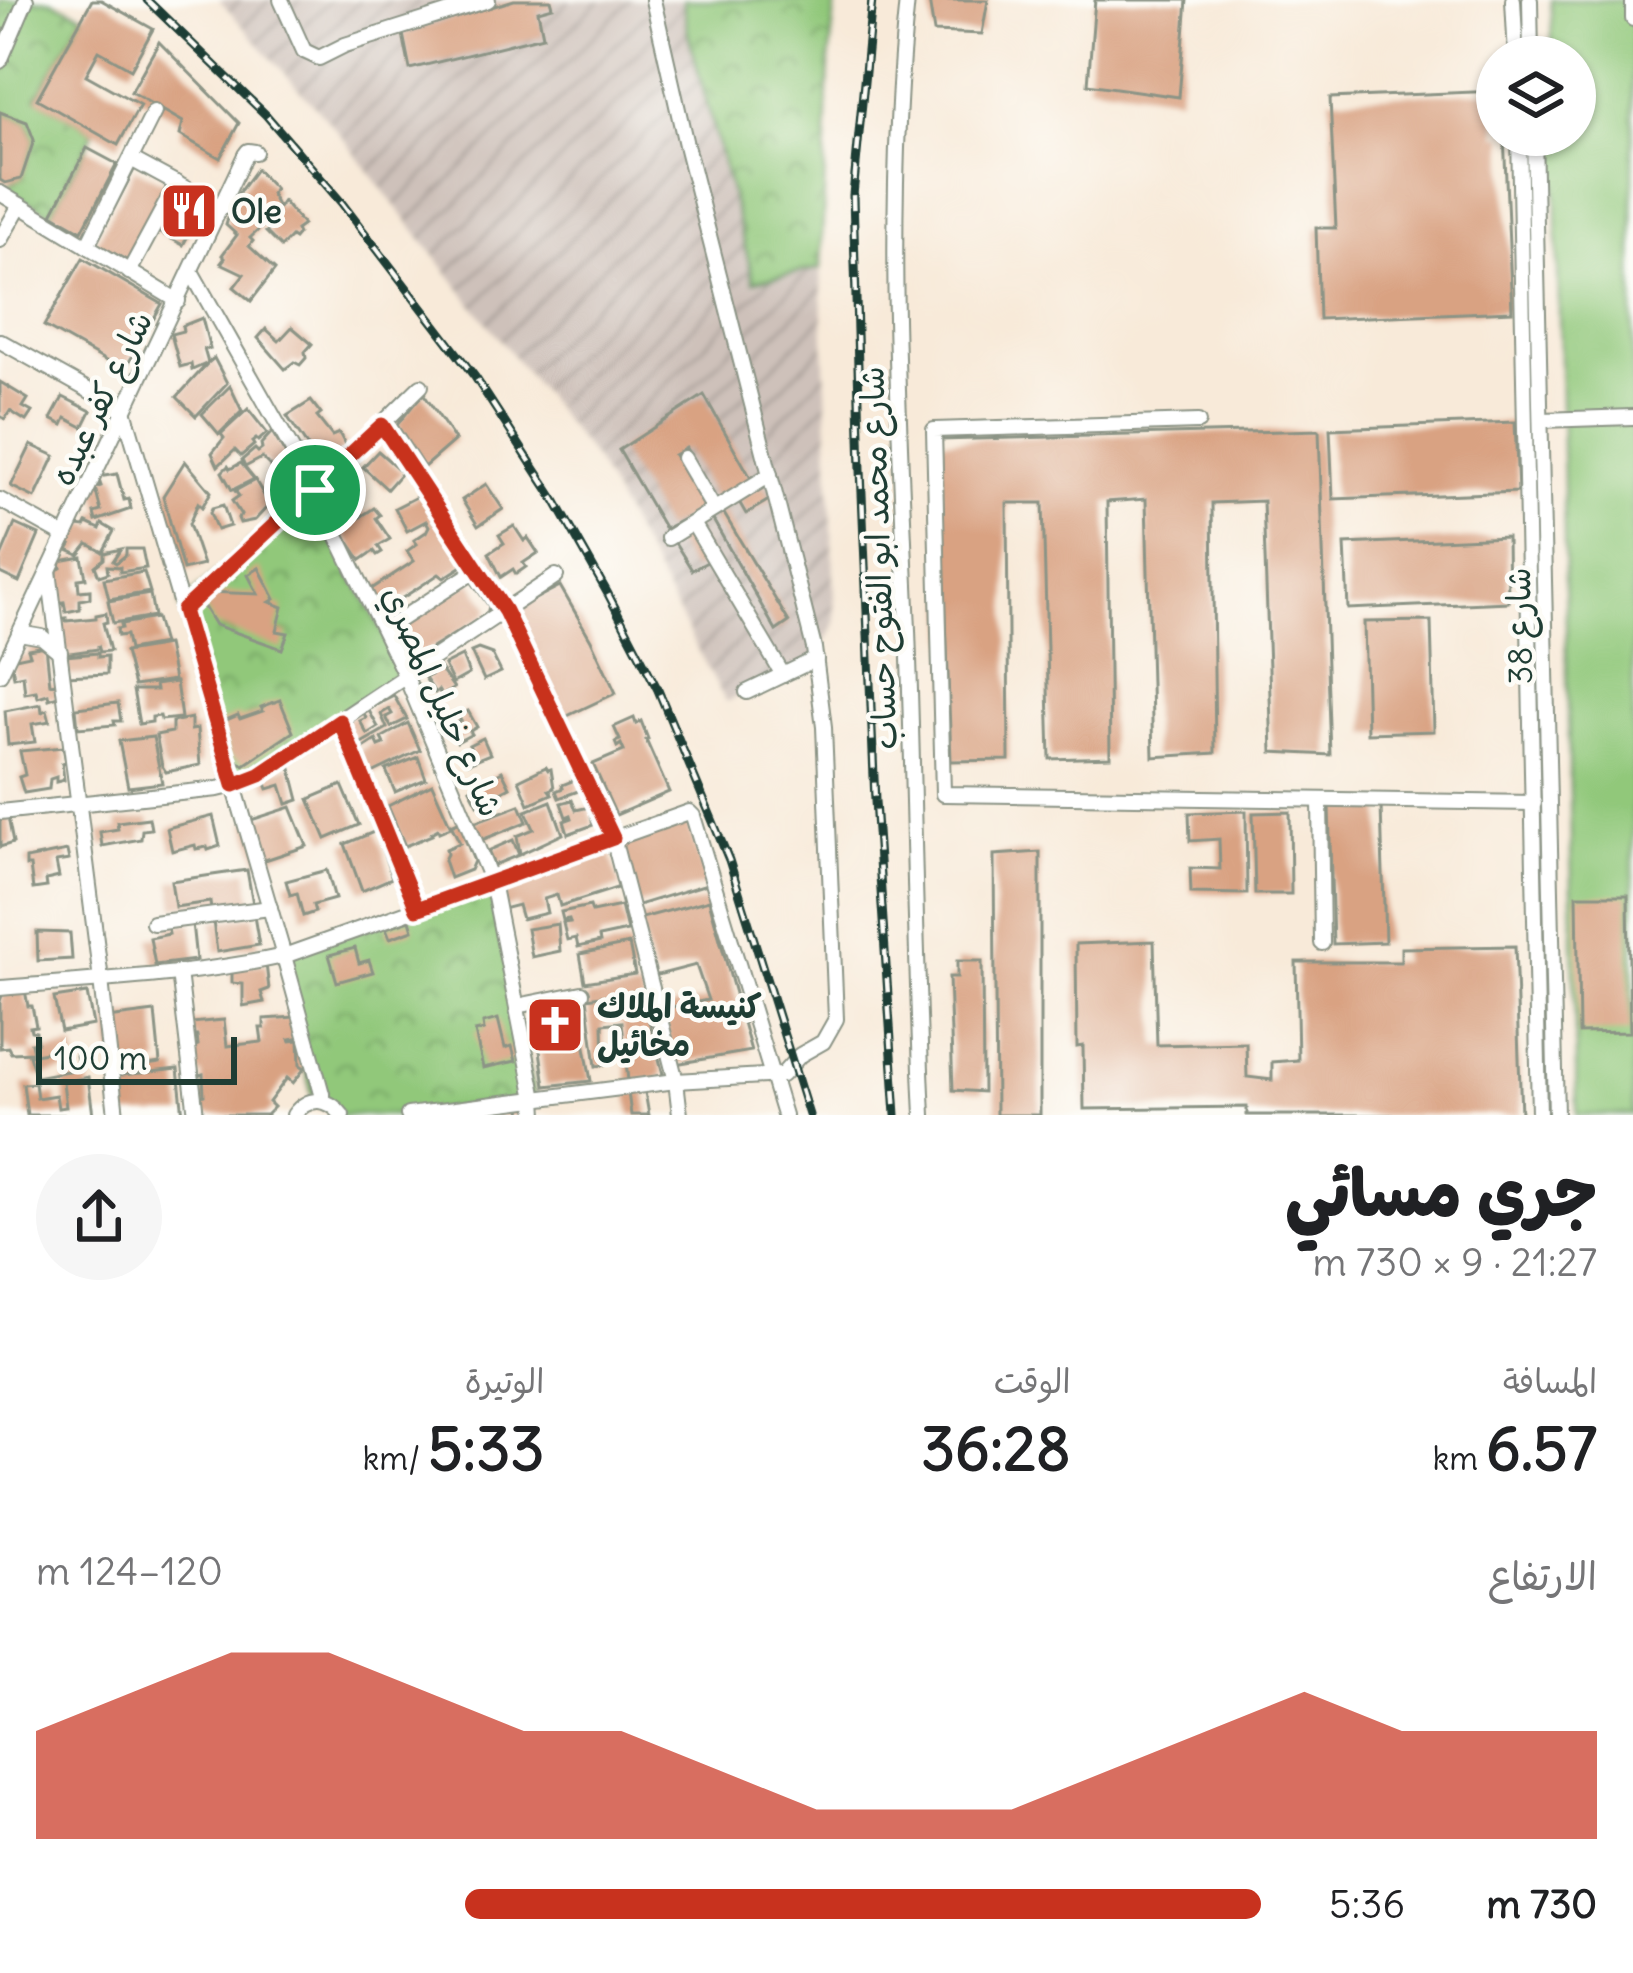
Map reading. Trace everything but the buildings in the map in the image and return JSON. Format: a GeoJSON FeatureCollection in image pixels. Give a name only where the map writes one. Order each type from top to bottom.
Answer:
{"type":"FeatureCollection","features":[{"type":"Feature","properties":{"kind":"street"},"geometry":{"type":"LineString","coordinates":[[0,61],[26,0]]}},
{"type":"Feature","properties":{"kind":"street"},"geometry":{"type":"LineString","coordinates":[[281,0],[304,51],[319,58],[345,45],[488,0]]}},
{"type":"Feature","properties":{"kind":"street"},"geometry":{"type":"LineString","coordinates":[[408,1115],[536,1107],[676,1081],[777,1075],[823,1042],[836,1019],[824,727],[816,659],[653,0]]}},
{"type":"Feature","properties":{"kind":"street","name":"شارع محمد ابو الفتوح حساب"},"geometry":{"type":"LineString","coordinates":[[907,0],[894,223],[923,1115]]}},
{"type":"Feature","properties":{"kind":"street"},"geometry":{"type":"LineString","coordinates":[[1513,0],[1515,36]]}},
{"type":"Feature","properties":{"kind":"street"},"geometry":{"type":"LineString","coordinates":[[1530,0],[1531,36]]}},
{"type":"Feature","properties":{"kind":"street"},"geometry":{"type":"LineString","coordinates":[[1633,0],[1633,19]]}},
{"type":"Feature","properties":{"kind":"street"},"geometry":{"type":"LineString","coordinates":[[87,246],[154,112]]}},
{"type":"Feature","properties":{"kind":"street","name":"شارع كفر عبده"},"geometry":{"type":"LineString","coordinates":[[0,674],[245,155],[255,152]]}},
{"type":"Feature","properties":{"kind":"street","name":"شارع 38"},"geometry":{"type":"LineString","coordinates":[[1520,156],[1556,1115]]}},
{"type":"Feature","properties":{"kind":"street","name":"شارع 38"},"geometry":{"type":"LineString","coordinates":[[1535,156],[1542,419],[1534,803],[1539,1115]]}},
{"type":"Feature","properties":{"kind":"street"},"geometry":{"type":"LineString","coordinates":[[131,159],[222,208]]}},
{"type":"Feature","properties":{"kind":"street"},"geometry":{"type":"LineString","coordinates":[[129,272],[176,183]]}},
{"type":"Feature","properties":{"kind":"street"},"geometry":{"type":"LineString","coordinates":[[0,194],[178,301]]}},
{"type":"Feature","properties":{"kind":"street"},"geometry":{"type":"LineString","coordinates":[[0,240],[20,205]]}},
{"type":"Feature","properties":{"kind":"street","name":"شارع خليل المصري"},"geometry":{"type":"LineString","coordinates":[[192,273],[315,490],[384,630],[492,882],[521,1005],[536,1107]]}},
{"type":"Feature","properties":{"kind":"street"},"geometry":{"type":"LineString","coordinates":[[0,341],[124,410],[323,1101]]}},
{"type":"Feature","properties":{"kind":"street"},"geometry":{"type":"LineString","coordinates":[[183,610],[421,386]]}},
{"type":"Feature","properties":{"kind":"street"},"geometry":{"type":"LineString","coordinates":[[1542,419],[1633,417]]}},
{"type":"Feature","properties":{"kind":"street"},"geometry":{"type":"LineString","coordinates":[[1198,422],[934,430],[943,794],[1534,803]]}},
{"type":"Feature","properties":{"kind":"street"},"geometry":{"type":"LineString","coordinates":[[382,425],[505,611],[613,838],[676,1081],[680,1115]]}},
{"type":"Feature","properties":{"kind":"street"},"geometry":{"type":"LineString","coordinates":[[684,458],[714,509]]}},
{"type":"Feature","properties":{"kind":"street"},"geometry":{"type":"LineString","coordinates":[[668,538],[770,475]]}},
{"type":"Feature","properties":{"kind":"street"},"geometry":{"type":"LineString","coordinates":[[0,500],[65,536]]}},
{"type":"Feature","properties":{"kind":"street"},"geometry":{"type":"LineString","coordinates":[[693,523],[783,675]]}},
{"type":"Feature","properties":{"kind":"street"},"geometry":{"type":"LineString","coordinates":[[384,630],[478,569]]}},
{"type":"Feature","properties":{"kind":"street"},"geometry":{"type":"LineString","coordinates":[[49,571],[116,1115]]}},
{"type":"Feature","properties":{"kind":"street"},"geometry":{"type":"LineString","coordinates":[[0,812],[234,785],[260,775],[556,576]]}},
{"type":"Feature","properties":{"kind":"street"},"geometry":{"type":"LineString","coordinates":[[19,633],[42,637],[60,652]]}},
{"type":"Feature","properties":{"kind":"street"},"geometry":{"type":"LineString","coordinates":[[747,692],[816,659]]}},
{"type":"Feature","properties":{"kind":"street"},"geometry":{"type":"LineString","coordinates":[[340,721],[417,909]]}},
{"type":"Feature","properties":{"kind":"street"},"geometry":{"type":"LineString","coordinates":[[1320,800],[1322,944]]}},
{"type":"Feature","properties":{"kind":"street"},"geometry":{"type":"LineString","coordinates":[[0,988],[179,972],[284,956],[685,812],[693,814],[784,1115]]}},
{"type":"Feature","properties":{"kind":"street"},"geometry":{"type":"LineString","coordinates":[[153,923],[270,908]]}},
{"type":"Feature","properties":{"kind":"street"},"geometry":{"type":"LineString","coordinates":[[179,972],[196,1115]]}},
{"type":"Feature","properties":{"kind":"street"},"geometry":{"type":"LineString","coordinates":[[534,1049],[521,1005],[582,993]]}},
{"type":"Feature","properties":{"kind":"street"},"geometry":{"type":"LineString","coordinates":[[294,1115],[304,1104],[323,1101],[342,1115]]}},
{"type":"Feature","properties":{"kind":"shaded area"},"geometry":{"type":"Polygon","coordinates":[[[219,0],[836,0],[821,268],[836,623],[816,659],[726,702],[595,461],[339,133],[219,0]]]}},
{"type":"Feature","properties":{"kind":"green space"},"geometry":{"type":"Polygon","coordinates":[[[0,0],[51,0],[83,15],[37,98],[94,131],[52,214],[4,189],[21,178],[34,140],[27,122],[0,112],[0,0]]]}},
{"type":"Feature","properties":{"kind":"green space"},"geometry":{"type":"Polygon","coordinates":[[[683,0],[836,0],[821,268],[754,281],[683,0]]]}},
{"type":"Feature","properties":{"kind":"green space"},"geometry":{"type":"Polygon","coordinates":[[[1551,0],[1633,0],[1633,1115],[1577,1115],[1555,156],[1596,156],[1596,36],[1552,36],[1551,0]]]}},
{"type":"Feature","properties":{"kind":"green space"},"geometry":{"type":"Polygon","coordinates":[[[309,490],[404,673],[232,785],[180,605],[309,490]]]}},
{"type":"Feature","properties":{"kind":"green space"},"geometry":{"type":"Polygon","coordinates":[[[489,883],[535,1099],[396,1115],[342,1115],[313,1101],[282,956],[489,883]]]}},
{"type":"Feature","properties":{"kind":"railway"},"geometry":{"type":"LineString","coordinates":[[147,0],[266,115],[341,202],[475,377],[555,500],[658,690],[729,860],[809,1115]]}},
{"type":"Feature","properties":{"kind":"railway"},"geometry":{"type":"LineString","coordinates":[[872,0],[853,195],[875,801],[896,1115]]}},
{"type":"Feature","properties":{"kind":"place","name":"Ole"},"geometry":{"type":"Point","coordinates":[189,211]}},
{"type":"Feature","properties":{"kind":"place","name":"كنيسة الملاك مخائيل"},"geometry":{"type":"Point","coordinates":[555,1025]}},
{"type":"Feature","properties":{"kind":"route"},"geometry":{"type":"LineString","coordinates":[[382,425],[505,611],[613,838],[417,909],[340,721],[260,775],[234,785],[183,610],[315,490],[382,425]]}}]}
